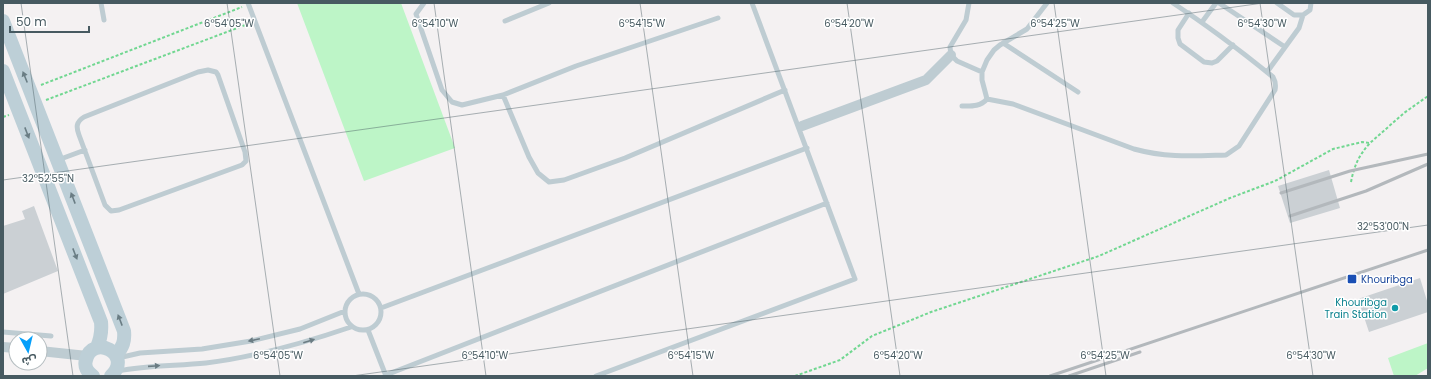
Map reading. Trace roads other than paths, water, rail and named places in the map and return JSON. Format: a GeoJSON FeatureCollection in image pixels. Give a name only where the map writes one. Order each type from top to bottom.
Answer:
{"type":"FeatureCollection","features":[{"type":"Feature","properties":{"kind":"main road"},"geometry":{"type":"LineString","coordinates":[[3,21],[124,331],[125,340],[115,365]]}},
{"type":"Feature","properties":{"kind":"main road"},"geometry":{"type":"LineString","coordinates":[[3,71],[101,322],[101,339],[89,365]]}},
{"type":"Feature","properties":{"kind":"main road"},"geometry":{"type":"LineString","coordinates":[[41,167],[58,160]]}},
{"type":"Feature","properties":{"kind":"main road"},"geometry":{"type":"LineString","coordinates":[[94,302],[111,296]]}},
{"type":"Feature","properties":{"kind":"main road"},"geometry":{"type":"LineString","coordinates":[[89,365],[104,347],[111,350],[115,365]]}},
{"type":"Feature","properties":{"kind":"street"},"geometry":{"type":"LineString","coordinates":[[802,126],[926,80],[951,55]]}},
{"type":"Feature","properties":{"kind":"street"},"geometry":{"type":"LineString","coordinates":[[48,353],[89,365]]}},
{"type":"Feature","properties":{"kind":"lane"},"geometry":{"type":"LineString","coordinates":[[101,3],[104,20]]}},
{"type":"Feature","properties":{"kind":"lane"},"geometry":{"type":"LineString","coordinates":[[424,3],[416,14],[442,90],[452,102],[462,105],[503,95],[576,66],[718,18]]}},
{"type":"Feature","properties":{"kind":"lane"},"geometry":{"type":"LineString","coordinates":[[505,22],[549,3]]}},
{"type":"Feature","properties":{"kind":"lane"},"geometry":{"type":"LineString","coordinates":[[596,376],[855,278],[752,3]]}},
{"type":"Feature","properties":{"kind":"lane"},"geometry":{"type":"LineString","coordinates":[[969,3],[966,20],[950,47],[951,55],[957,61],[982,72]]}},
{"type":"Feature","properties":{"kind":"lane"},"geometry":{"type":"LineString","coordinates":[[987,99],[982,80],[982,72],[987,60],[994,50],[1003,43],[1027,29],[1047,3]]}},
{"type":"Feature","properties":{"kind":"lane"},"geometry":{"type":"LineString","coordinates":[[987,99],[1013,104],[1151,154],[1175,156],[1226,154],[1239,146],[1275,90],[1276,81],[1233,45],[1173,3]]}},
{"type":"Feature","properties":{"kind":"lane"},"geometry":{"type":"LineString","coordinates":[[1202,22],[1216,3]]}},
{"type":"Feature","properties":{"kind":"lane"},"geometry":{"type":"LineString","coordinates":[[1220,3],[1285,47]]}},
{"type":"Feature","properties":{"kind":"lane"},"geometry":{"type":"LineString","coordinates":[[1277,3],[1294,15],[1303,15],[1310,10],[1311,3]]}},
{"type":"Feature","properties":{"kind":"lane"},"geometry":{"type":"LineString","coordinates":[[248,4],[358,294]]}},
{"type":"Feature","properties":{"kind":"lane"},"geometry":{"type":"LineString","coordinates":[[1189,13],[1178,30],[1178,38],[1180,44],[1204,62],[1212,63],[1217,61],[1233,45]]}},
{"type":"Feature","properties":{"kind":"lane"},"geometry":{"type":"LineString","coordinates":[[1267,72],[1299,28],[1303,15]]}},
{"type":"Feature","properties":{"kind":"lane"},"geometry":{"type":"LineString","coordinates":[[1003,43],[1078,92]]}},
{"type":"Feature","properties":{"kind":"lane"},"geometry":{"type":"LineString","coordinates":[[208,70],[216,72],[218,75],[245,152],[246,161],[242,165],[119,210],[111,211],[105,205],[85,150],[77,128],[79,121],[84,117],[198,72],[208,70]]}},
{"type":"Feature","properties":{"kind":"lane"},"geometry":{"type":"LineString","coordinates":[[503,95],[528,157],[538,174],[549,182],[564,180],[625,158],[785,90]]}},
{"type":"Feature","properties":{"kind":"lane"},"geometry":{"type":"LineString","coordinates":[[962,106],[974,106],[983,103],[987,99]]}},
{"type":"Feature","properties":{"kind":"lane"},"geometry":{"type":"LineString","coordinates":[[381,308],[807,148]]}},
{"type":"Feature","properties":{"kind":"lane"},"geometry":{"type":"LineString","coordinates":[[58,160],[85,150]]}},
{"type":"Feature","properties":{"kind":"lane"},"geometry":{"type":"LineString","coordinates":[[368,330],[386,376],[827,203]]}},
{"type":"Feature","properties":{"kind":"lane"},"geometry":{"type":"LineString","coordinates":[[358,294],[364,294],[375,298],[381,308],[380,319],[377,324],[368,330],[362,331],[351,327],[347,322],[344,311],[349,300],[358,294]]}},
{"type":"Feature","properties":{"kind":"lane"},"geometry":{"type":"LineString","coordinates":[[115,365],[140,353],[202,348],[251,341],[300,329],[344,311]]}},
{"type":"Feature","properties":{"kind":"lane"},"geometry":{"type":"LineString","coordinates":[[115,365],[142,367],[206,362],[257,354],[307,342],[351,327]]}},
{"type":"Feature","properties":{"kind":"lane"},"geometry":{"type":"LineString","coordinates":[[3,332],[51,336]]}},
{"type":"Feature","properties":{"kind":"railway"},"geometry":{"type":"LineString","coordinates":[[1281,193],[1350,171],[1428,154]]}},
{"type":"Feature","properties":{"kind":"railway"},"geometry":{"type":"LineString","coordinates":[[1290,216],[1366,191],[1428,164]]}},
{"type":"Feature","properties":{"kind":"railway"},"geometry":{"type":"LineString","coordinates":[[1050,376],[1428,250]]}},
{"type":"Feature","properties":{"kind":"railway"},"geometry":{"type":"LineString","coordinates":[[1069,376],[1140,352]]}},
{"type":"Feature","properties":{"kind":"place","name":"Khouribga"},"geometry":{"type":"Point","coordinates":[1352,279]}},
{"type":"Feature","properties":{"kind":"place","name":"Khouribga Train Station"},"geometry":{"type":"Point","coordinates":[1395,308]}}]}
